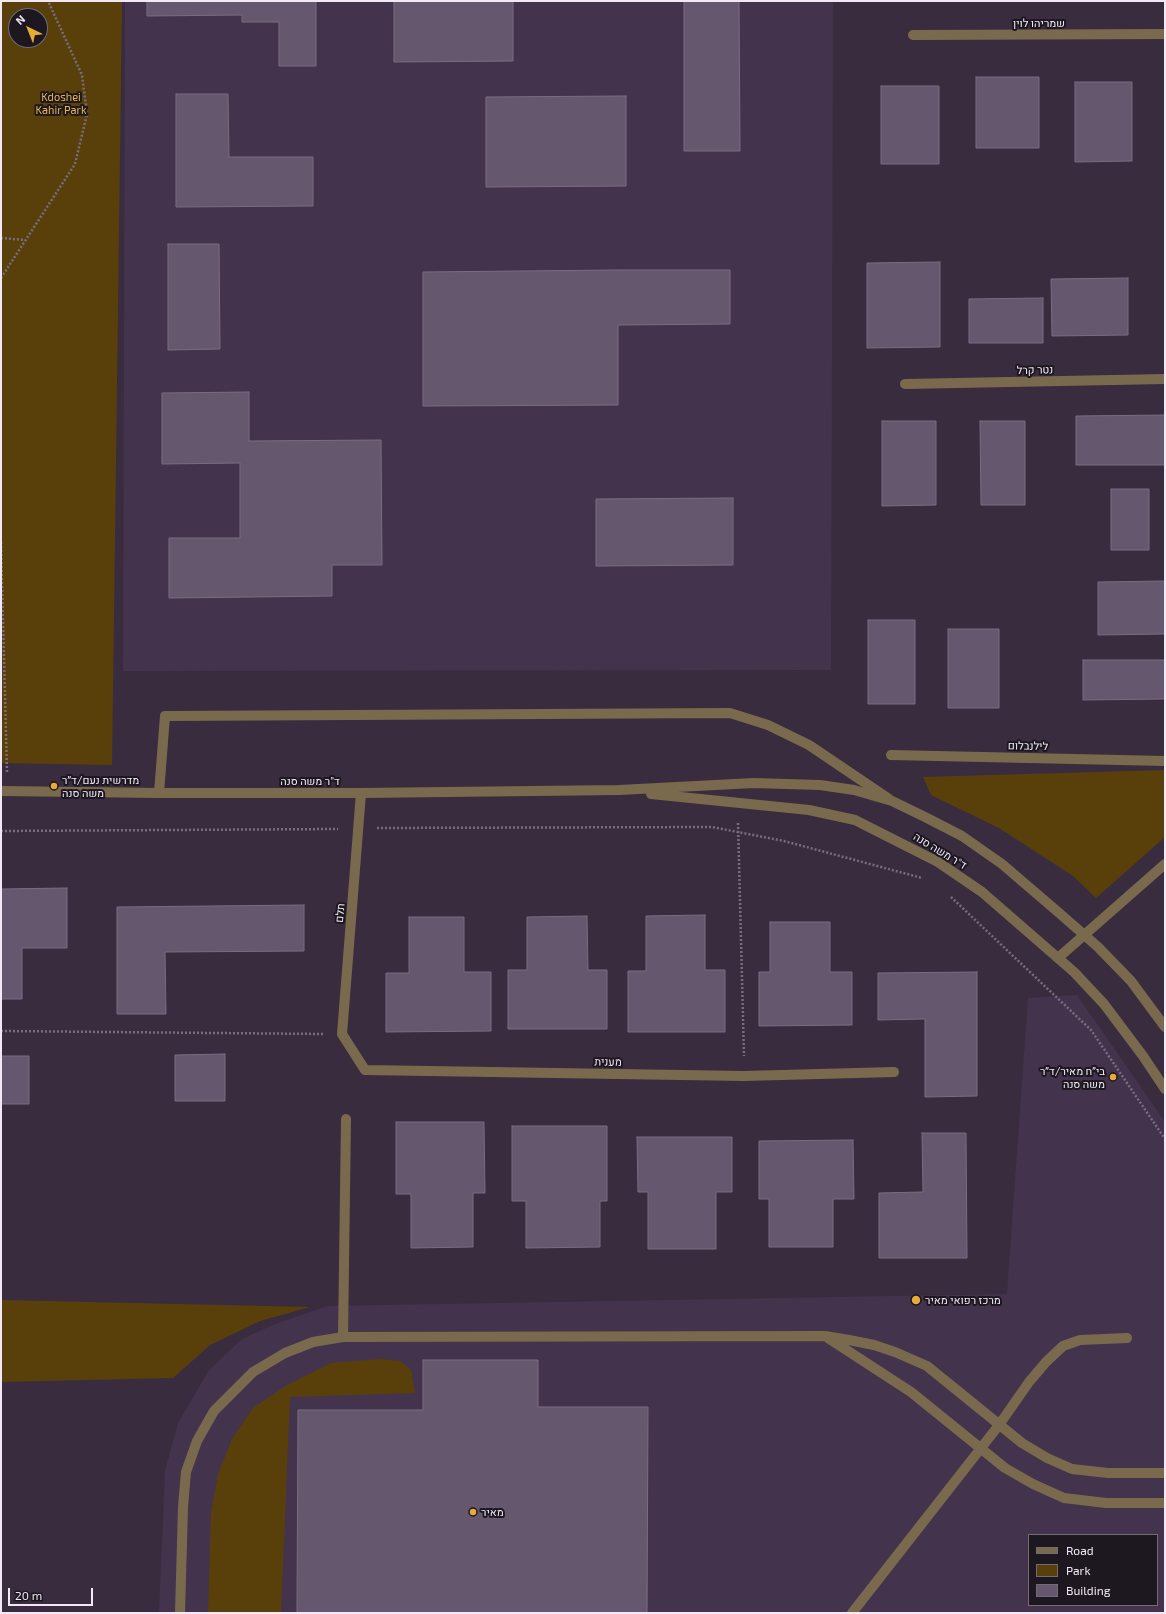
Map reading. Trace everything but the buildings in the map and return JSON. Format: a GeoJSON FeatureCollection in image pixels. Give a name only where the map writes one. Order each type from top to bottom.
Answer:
{"type":"FeatureCollection","features":[{"type":"Feature","properties":{"kind":"street","name":"שמריהו לוין"},"geometry":{"type":"LineString","coordinates":[[913,35],[1165,34]]}},
{"type":"Feature","properties":{"kind":"street","name":"נטר קרל"},"geometry":{"type":"LineString","coordinates":[[905,384],[1165,379]]}},
{"type":"Feature","properties":{"kind":"street"},"geometry":{"type":"LineString","coordinates":[[159,793],[165,716],[730,713],[768,725],[809,745],[892,801]]}},
{"type":"Feature","properties":{"kind":"street","name":"לילנבלום"},"geometry":{"type":"LineString","coordinates":[[891,755],[1165,761]]}},
{"type":"Feature","properties":{"kind":"street","name":"ד\"ר משה סנה"},"geometry":{"type":"LineString","coordinates":[[4,791],[361,793],[619,790],[754,783],[820,785],[854,790],[892,801],[962,836],[1002,864],[1084,935],[1131,981],[1165,1027]]}},
{"type":"Feature","properties":{"kind":"street","name":"ד\"ר משה סנה"},"geometry":{"type":"LineString","coordinates":[[619,790],[809,810],[855,820],[938,862],[982,892],[1058,958],[1104,1004],[1143,1056],[1165,1089]]}},
{"type":"Feature","properties":{"kind":"street","name":"תלם"},"geometry":{"type":"LineString","coordinates":[[342,1034],[361,793]]}},
{"type":"Feature","properties":{"kind":"street"},"geometry":{"type":"LineString","coordinates":[[1058,958],[1165,864]]}},
{"type":"Feature","properties":{"kind":"street","name":"מענית"},"geometry":{"type":"LineString","coordinates":[[342,1034],[365,1070],[744,1076],[894,1072]]}},
{"type":"Feature","properties":{"kind":"street"},"geometry":{"type":"LineString","coordinates":[[343,1337],[346,1118]]}},
{"type":"Feature","properties":{"kind":"street"},"geometry":{"type":"LineString","coordinates":[[825,1336],[911,1392],[1005,1468],[1033,1484],[1064,1498],[1106,1503],[1165,1503]]}},
{"type":"Feature","properties":{"kind":"street"},"geometry":{"type":"LineString","coordinates":[[180,1613],[183,1507],[186,1472],[197,1441],[214,1411],[253,1372],[279,1357],[313,1342],[343,1337],[825,1336],[874,1345],[895,1352],[926,1366],[1022,1443],[1047,1458],[1072,1469],[1108,1473],[1165,1473]]}},
{"type":"Feature","properties":{"kind":"street"},"geometry":{"type":"LineString","coordinates":[[852,1613],[999,1425],[1029,1382],[1063,1346],[1080,1340],[1127,1338]]}},
{"type":"Feature","properties":{"kind":"path"},"geometry":{"type":"LineString","coordinates":[[1,278],[75,164],[87,114],[82,75],[48,1]]}},
{"type":"Feature","properties":{"kind":"path"},"geometry":{"type":"LineString","coordinates":[[1,238],[25,240]]}},
{"type":"Feature","properties":{"kind":"path"},"geometry":{"type":"LineString","coordinates":[[1,542],[4,791]]}},
{"type":"Feature","properties":{"kind":"path"},"geometry":{"type":"LineString","coordinates":[[738,802],[744,1076]]}},
{"type":"Feature","properties":{"kind":"path"},"geometry":{"type":"LineString","coordinates":[[1,831],[712,827],[784,841],[928,880]]}},
{"type":"Feature","properties":{"kind":"path"},"geometry":{"type":"LineString","coordinates":[[947,893],[1091,1030],[1165,1139]]}},
{"type":"Feature","properties":{"kind":"path"},"geometry":{"type":"LineString","coordinates":[[1,1031],[342,1034]]}},
{"type":"Feature","properties":{"kind":"shaded area"},"geometry":{"type":"Polygon","coordinates":[[[125,1],[833,1],[831,670],[123,671],[125,1]]]}},
{"type":"Feature","properties":{"kind":"shaded area","name":"מרכז רפואי מאיר"},"geometry":{"type":"Polygon","coordinates":[[[1077,995],[1165,1122],[1165,1613],[159,1613],[165,1471],[178,1423],[209,1370],[242,1339],[275,1324],[328,1306],[1007,1294],[1028,998],[1077,995]]]}},
{"type":"Feature","properties":{"kind":"green space","name":"Kdoshei Kahir Park"},"geometry":{"type":"Polygon","coordinates":[[[1,1],[122,1],[112,765],[1,763],[1,1]]]}},
{"type":"Feature","properties":{"kind":"green space"},"geometry":{"type":"Polygon","coordinates":[[[1165,770],[1165,837],[1096,898],[1073,876],[999,828],[931,795],[923,777],[1165,770]]]}},
{"type":"Feature","properties":{"kind":"green space"},"geometry":{"type":"Polygon","coordinates":[[[1,1300],[310,1307],[260,1321],[210,1345],[173,1378],[1,1382],[1,1300]]]}},
{"type":"Feature","properties":{"kind":"green space"},"geometry":{"type":"Polygon","coordinates":[[[380,1359],[400,1361],[411,1370],[415,1393],[290,1397],[281,1613],[208,1613],[211,1513],[218,1474],[232,1439],[253,1408],[287,1385],[331,1363],[380,1359]]]}},
{"type":"Feature","properties":{"kind":"place","name":"מדרשית נעם/ד״ר משה סנה"},"geometry":{"type":"Point","coordinates":[54,786]}},
{"type":"Feature","properties":{"kind":"place","name":"בי״ח מאיר/ד״ר משה סנה"},"geometry":{"type":"Point","coordinates":[1113,1077]}},
{"type":"Feature","properties":{"kind":"place","name":"מרכז רפואי מאיר"},"geometry":{"type":"Point","coordinates":[916,1300]}},
{"type":"Feature","properties":{"kind":"place","name":"מאיר"},"geometry":{"type":"Point","coordinates":[473,1512]}}]}
